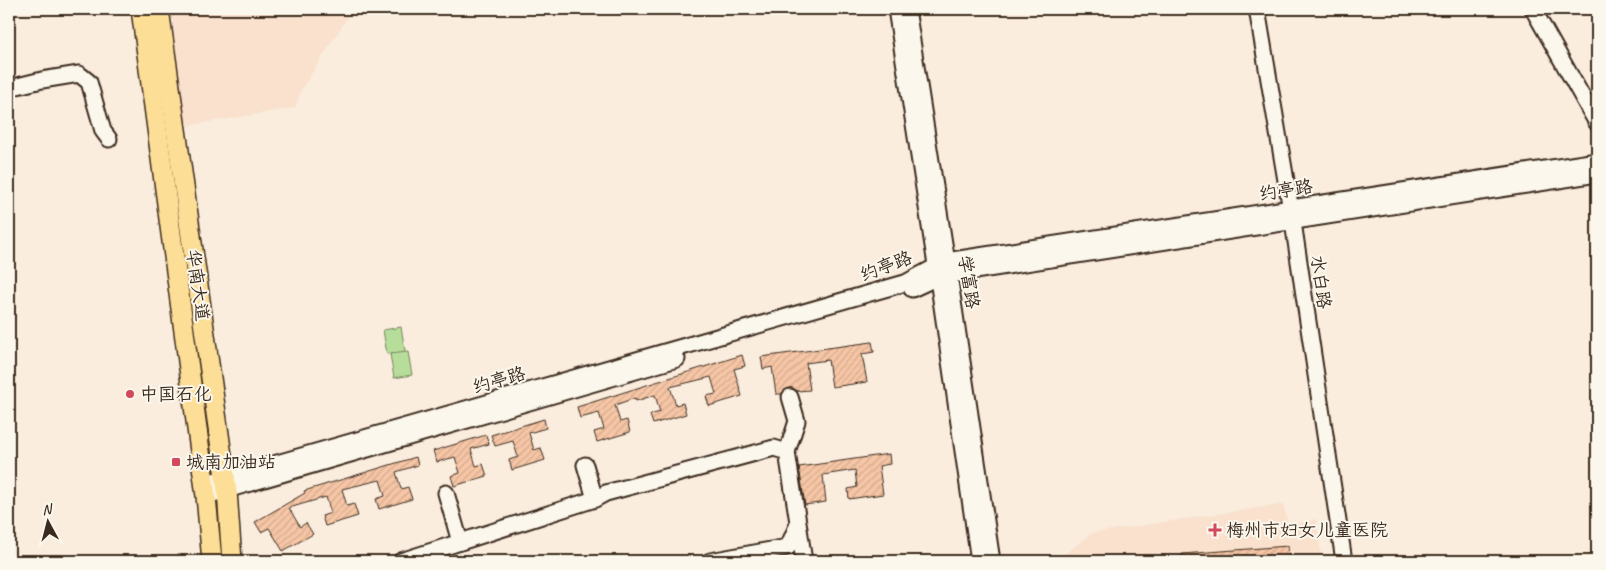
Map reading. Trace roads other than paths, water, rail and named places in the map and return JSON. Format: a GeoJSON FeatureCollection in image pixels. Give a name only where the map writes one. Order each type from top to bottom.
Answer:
{"type":"FeatureCollection","features":[{"type":"Feature","properties":{"kind":"main road","name":"华南大道"},"geometry":{"type":"LineString","coordinates":[[141,9],[206,489],[212,561]]}},
{"type":"Feature","properties":{"kind":"main road","name":"华南大道"},"geometry":{"type":"LineString","coordinates":[[159,9],[226,484],[232,561]]}},
{"type":"Feature","properties":{"kind":"street","name":"学富路"},"geometry":{"type":"LineString","coordinates":[[896,9],[992,561]]}},
{"type":"Feature","properties":{"kind":"street","name":"学富路"},"geometry":{"type":"LineString","coordinates":[[907,9],[979,561]]}},
{"type":"Feature","properties":{"kind":"street","name":"水白路"},"geometry":{"type":"LineString","coordinates":[[1257,9],[1292,215],[1344,561]]}},
{"type":"Feature","properties":{"kind":"street"},"geometry":{"type":"LineString","coordinates":[[1533,9],[1597,123]]}},
{"type":"Feature","properties":{"kind":"street"},"geometry":{"type":"LineString","coordinates":[[9,88],[79,74],[88,82],[103,131],[109,139]]}},
{"type":"Feature","properties":{"kind":"street","name":"约亭路"},"geometry":{"type":"LineString","coordinates":[[206,489],[906,292],[942,270],[1292,215],[1597,161]]}},
{"type":"Feature","properties":{"kind":"street","name":"约亭路"},"geometry":{"type":"LineString","coordinates":[[1292,215],[1597,174]]}},
{"type":"Feature","properties":{"kind":"street"},"geometry":{"type":"LineString","coordinates":[[790,397],[797,422],[788,452],[804,561]]}},
{"type":"Feature","properties":{"kind":"street"},"geometry":{"type":"LineString","coordinates":[[401,561],[595,499],[606,493],[774,448],[788,452]]}},
{"type":"Feature","properties":{"kind":"street"},"geometry":{"type":"LineString","coordinates":[[585,465],[595,499]]}},
{"type":"Feature","properties":{"kind":"street"},"geometry":{"type":"LineString","coordinates":[[446,493],[460,542]]}},
{"type":"Feature","properties":{"kind":"street"},"geometry":{"type":"LineString","coordinates":[[710,561],[788,548],[798,524]]}},
{"type":"Feature","properties":{"kind":"place","name":"中国石化"},"geometry":{"type":"Point","coordinates":[130,394]}},
{"type":"Feature","properties":{"kind":"place","name":"城南加油站"},"geometry":{"type":"Point","coordinates":[176,462]}},
{"type":"Feature","properties":{"kind":"place","name":"梅州市妇女儿童医院"},"geometry":{"type":"Point","coordinates":[1215,530]}}]}
